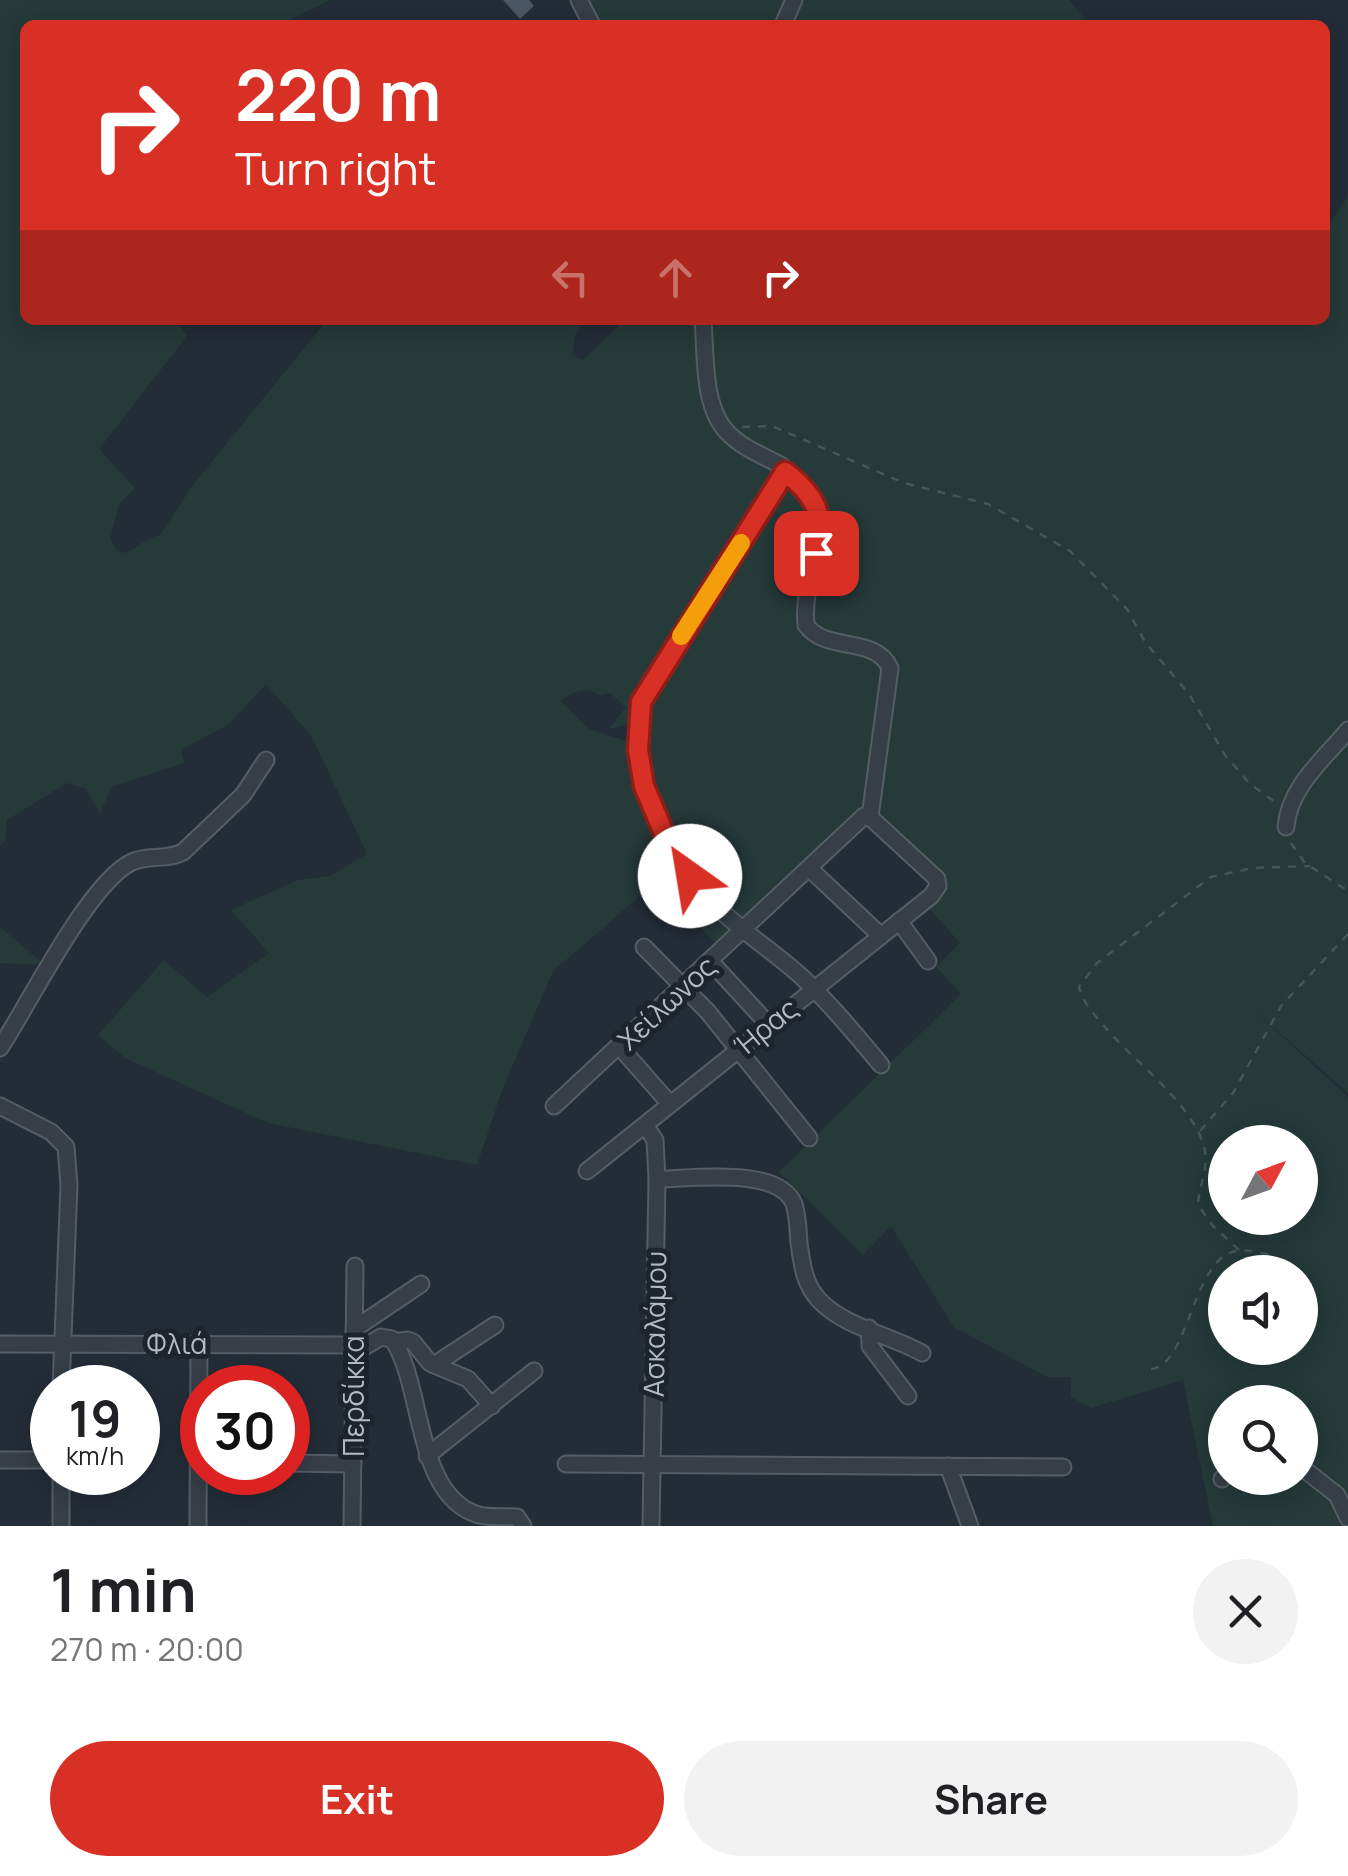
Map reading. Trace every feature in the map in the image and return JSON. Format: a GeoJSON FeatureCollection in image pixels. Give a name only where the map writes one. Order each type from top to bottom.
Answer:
{"type":"FeatureCollection","features":[{"type":"Feature","properties":{"kind":"street"},"geometry":{"type":"LineString","coordinates":[[704,325],[712,403],[726,432],[782,466],[806,491],[821,520],[807,589],[806,625],[820,638],[875,651],[890,668],[868,816]]}},
{"type":"Feature","properties":{"kind":"street"},"geometry":{"type":"LineString","coordinates":[[785,472],[648,686],[638,716],[642,775],[666,838],[704,894],[814,989],[881,1065]]}},
{"type":"Feature","properties":{"kind":"street"},"geometry":{"type":"LineString","coordinates":[[1286,828],[1288,810],[1302,784],[1348,730]]}},
{"type":"Feature","properties":{"kind":"street"},"geometry":{"type":"LineString","coordinates":[[0,1048],[77,923],[117,873],[134,861],[183,852],[242,794],[266,760]]}},
{"type":"Feature","properties":{"kind":"street","name":"Χείλωνος"},"geometry":{"type":"LineString","coordinates":[[554,1106],[868,816]]}},
{"type":"Feature","properties":{"kind":"street","name":"Ήρας"},"geometry":{"type":"LineString","coordinates":[[587,1171],[933,893],[937,880],[868,816]]}},
{"type":"Feature","properties":{"kind":"street"},"geometry":{"type":"LineString","coordinates":[[810,870],[881,936]]}},
{"type":"Feature","properties":{"kind":"street"},"geometry":{"type":"LineString","coordinates":[[900,921],[928,962]]}},
{"type":"Feature","properties":{"kind":"street"},"geometry":{"type":"LineString","coordinates":[[644,947],[738,1050],[809,1138]]}},
{"type":"Feature","properties":{"kind":"street"},"geometry":{"type":"LineString","coordinates":[[711,962],[769,1025]]}},
{"type":"Feature","properties":{"kind":"street"},"geometry":{"type":"LineString","coordinates":[[619,1046],[670,1104]]}},
{"type":"Feature","properties":{"kind":"street"},"geometry":{"type":"LineString","coordinates":[[0,1106],[51,1132],[66,1147],[63,1365]]}},
{"type":"Feature","properties":{"kind":"street","name":"Ασκαλάμου"},"geometry":{"type":"LineString","coordinates":[[645,1124],[655,1140],[657,1178],[650,1526]]}},
{"type":"Feature","properties":{"kind":"street"},"geometry":{"type":"LineString","coordinates":[[657,1178],[757,1178],[780,1187],[794,1204],[802,1268],[815,1296],[833,1312],[922,1353]]}},
{"type":"Feature","properties":{"kind":"street","name":"Περδίκκα"},"geometry":{"type":"LineString","coordinates":[[352,1526],[355,1266]]}},
{"type":"Feature","properties":{"kind":"street"},"geometry":{"type":"LineString","coordinates":[[354,1342],[420,1284]]}},
{"type":"Feature","properties":{"kind":"street"},"geometry":{"type":"LineString","coordinates":[[434,1365],[495,1326]]}},
{"type":"Feature","properties":{"kind":"street"},"geometry":{"type":"LineString","coordinates":[[869,1328],[870,1346],[908,1396]]}},
{"type":"Feature","properties":{"kind":"street","name":"Φλιά"},"geometry":{"type":"LineString","coordinates":[[0,1344],[354,1342],[381,1337],[394,1342]]}},
{"type":"Feature","properties":{"kind":"street"},"geometry":{"type":"LineString","coordinates":[[492,1406],[468,1378],[434,1365],[414,1342],[394,1342],[409,1381],[427,1456],[446,1488],[462,1506],[484,1516],[518,1517],[523,1526]]}},
{"type":"Feature","properties":{"kind":"street"},"geometry":{"type":"LineString","coordinates":[[199,1344],[199,1365]]}},
{"type":"Feature","properties":{"kind":"street"},"geometry":{"type":"LineString","coordinates":[[427,1456],[534,1371]]}},
{"type":"Feature","properties":{"kind":"street"},"geometry":{"type":"LineString","coordinates":[[0,1460],[30,1460]]}},
{"type":"Feature","properties":{"kind":"street"},"geometry":{"type":"LineString","coordinates":[[310,1463],[353,1464]]}},
{"type":"Feature","properties":{"kind":"street"},"geometry":{"type":"LineString","coordinates":[[566,1464],[1063,1467]]}},
{"type":"Feature","properties":{"kind":"street"},"geometry":{"type":"LineString","coordinates":[[948,1466],[970,1526]]}},
{"type":"Feature","properties":{"kind":"street"},"geometry":{"type":"LineString","coordinates":[[1318,1480],[1337,1495],[1348,1518]]}},
{"type":"Feature","properties":{"kind":"street"},"geometry":{"type":"LineString","coordinates":[[61,1495],[61,1526]]}},
{"type":"Feature","properties":{"kind":"street"},"geometry":{"type":"LineString","coordinates":[[198,1526],[199,1495]]}},
{"type":"Feature","properties":{"kind":"path"},"geometry":{"type":"LineString","coordinates":[[726,432],[758,424],[772,426],[904,483],[988,504],[1070,551],[1127,609],[1145,642],[1189,694],[1225,755],[1250,784],[1288,810]]}},
{"type":"Feature","properties":{"kind":"path"},"geometry":{"type":"LineString","coordinates":[[1286,828],[1298,856],[1348,891]]}},
{"type":"Feature","properties":{"kind":"path"},"geometry":{"type":"LineString","coordinates":[[1270,1255],[1239,1250],[1198,1205],[1206,1165],[1199,1131],[1090,1009],[1079,988],[1097,963],[1211,877],[1253,868],[1310,866]]}},
{"type":"Feature","properties":{"kind":"path"},"geometry":{"type":"LineString","coordinates":[[1199,1131],[1233,1093],[1280,1006],[1348,934]]}},
{"type":"Feature","properties":{"kind":"path"},"geometry":{"type":"LineString","coordinates":[[1151,1369],[1156,1370],[1172,1352],[1218,1260],[1239,1250]]}},
{"type":"Feature","properties":{"kind":"green space"},"geometry":{"type":"Polygon","coordinates":[[[0,0],[330,0],[289,20],[20,20],[20,325],[179,325],[187,336],[99,449],[135,488],[119,504],[110,539],[124,553],[160,535],[193,485],[323,325],[579,325],[572,355],[583,360],[620,325],[695,325],[701,387],[710,419],[730,444],[777,472],[638,683],[629,705],[628,724],[609,729],[626,707],[610,693],[580,691],[560,701],[589,729],[626,741],[634,784],[645,811],[734,928],[726,938],[715,942],[654,884],[553,971],[501,1093],[477,1165],[268,1123],[125,1058],[98,1035],[164,960],[207,997],[269,953],[231,910],[298,880],[330,876],[367,854],[312,737],[266,684],[229,724],[181,750],[184,763],[111,787],[100,814],[86,789],[67,783],[7,820],[5,841],[0,845],[0,0]]]}},
{"type":"Feature","properties":{"kind":"green space"},"geometry":{"type":"Polygon","coordinates":[[[589,0],[785,0],[777,20],[597,20],[589,0]]]}},
{"type":"Feature","properties":{"kind":"green space"},"geometry":{"type":"Polygon","coordinates":[[[799,0],[1069,0],[1086,20],[790,20],[799,0]]]}},
{"type":"Feature","properties":{"kind":"green space"},"geometry":{"type":"Polygon","coordinates":[[[1348,197],[1348,1093],[1246,1003],[1348,1097],[1348,1526],[1213,1526],[1183,1380],[1091,1408],[1071,1397],[1071,1377],[1047,1377],[954,1327],[891,1226],[863,1255],[779,1172],[961,994],[936,967],[960,943],[928,907],[941,894],[872,810],[745,919],[709,891],[666,825],[643,749],[649,695],[793,470],[788,462],[739,434],[716,396],[707,325],[1330,325],[1330,222],[1348,197]]]}},
{"type":"Feature","properties":{"kind":"green space"},"geometry":{"type":"Polygon","coordinates":[[[0,927],[45,965],[0,963],[0,927]]]}},
{"type":"Feature","properties":{"kind":"building"},"geometry":{"type":"Polygon","coordinates":[[[503,0],[529,0],[534,6],[520,19],[503,0]]]}},
{"type":"Feature","properties":{"kind":"slow traffic"},"geometry":{"type":"LineString","coordinates":[[681,636],[741,543]]}},
{"type":"Feature","properties":{"kind":"route"},"geometry":{"type":"LineString","coordinates":[[690,876],[666,838],[644,786],[638,742],[643,696],[785,472],[806,491],[821,520],[816,553]]}}]}
